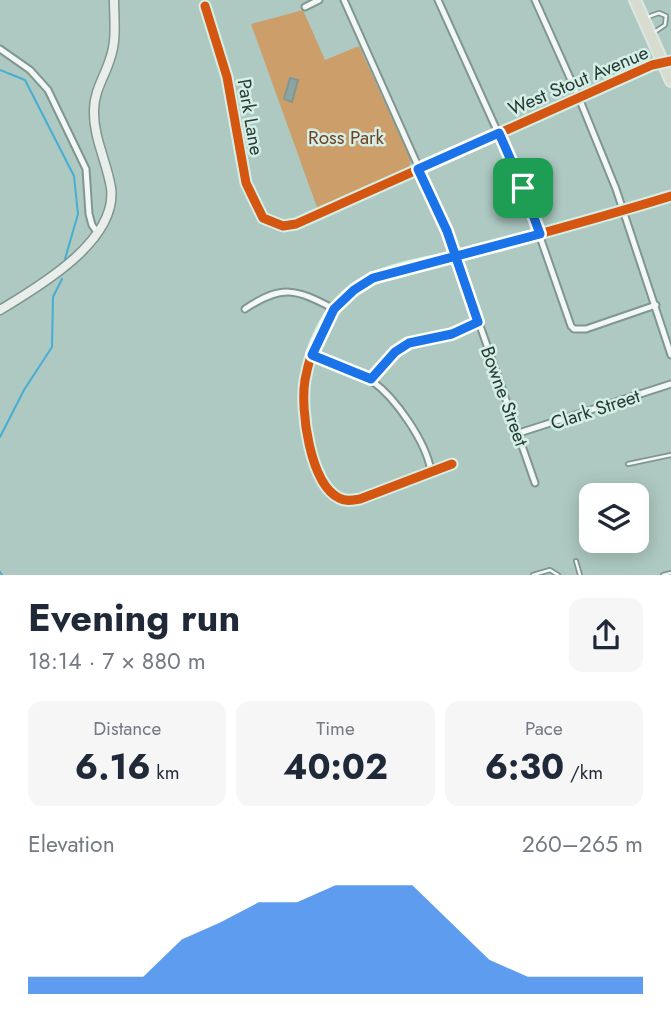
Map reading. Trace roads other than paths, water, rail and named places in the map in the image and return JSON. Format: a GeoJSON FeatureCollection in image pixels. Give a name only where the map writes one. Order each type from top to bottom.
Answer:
{"type":"FeatureCollection","features":[{"type":"Feature","properties":{"kind":"highway"},"geometry":{"type":"LineString","coordinates":[[635,0],[650,35],[667,62],[671,80]]}},
{"type":"Feature","properties":{"kind":"street"},"geometry":{"type":"LineString","coordinates":[[0,310],[60,271],[97,232],[107,217],[111,203],[110,184],[93,110],[96,93],[114,46],[114,0]]}},
{"type":"Feature","properties":{"kind":"street"},"geometry":{"type":"LineString","coordinates":[[304,7],[319,0]]}},
{"type":"Feature","properties":{"kind":"street","name":"Bowne Street"},"geometry":{"type":"LineString","coordinates":[[344,0],[447,231],[535,483]]}},
{"type":"Feature","properties":{"kind":"street"},"geometry":{"type":"LineString","coordinates":[[438,0],[523,188],[569,323],[575,329],[586,329],[656,305]]}},
{"type":"Feature","properties":{"kind":"street"},"geometry":{"type":"LineString","coordinates":[[535,0],[579,98],[624,210],[671,355]]}},
{"type":"Feature","properties":{"kind":"street","name":"Park Lane"},"geometry":{"type":"LineString","coordinates":[[205,6],[227,77],[246,184],[263,218],[275,224]]}},
{"type":"Feature","properties":{"kind":"street"},"geometry":{"type":"LineString","coordinates":[[0,49],[30,70],[48,90],[86,169],[89,214],[97,232]]}},
{"type":"Feature","properties":{"kind":"street","name":"West Stout Avenue"},"geometry":{"type":"LineString","coordinates":[[275,224],[296,224],[652,65],[667,62]]}},
{"type":"Feature","properties":{"kind":"street"},"geometry":{"type":"LineString","coordinates":[[452,464],[368,497],[348,500],[335,495],[325,485],[317,471],[308,435],[303,397],[312,355],[334,309],[354,290],[373,278],[671,196]]}},
{"type":"Feature","properties":{"kind":"street"},"geometry":{"type":"LineString","coordinates":[[245,309],[270,294],[288,292],[309,296],[334,309]]}},
{"type":"Feature","properties":{"kind":"street"},"geometry":{"type":"LineString","coordinates":[[371,379],[395,352],[409,343],[452,334],[478,322]]}},
{"type":"Feature","properties":{"kind":"street"},"geometry":{"type":"LineString","coordinates":[[312,355],[371,379],[407,419],[430,463],[431,471]]}},
{"type":"Feature","properties":{"kind":"street","name":"Clark Street"},"geometry":{"type":"LineString","coordinates":[[519,433],[671,384]]}},
{"type":"Feature","properties":{"kind":"lane"},"geometry":{"type":"LineString","coordinates":[[643,19],[659,13],[666,18],[663,27],[650,35]]}},
{"type":"Feature","properties":{"kind":"lane"},"geometry":{"type":"LineString","coordinates":[[628,464],[671,455]]}},
{"type":"Feature","properties":{"kind":"lane"},"geometry":{"type":"LineString","coordinates":[[576,561],[580,575]]}},
{"type":"Feature","properties":{"kind":"lane"},"geometry":{"type":"LineString","coordinates":[[533,575],[554,570],[558,575]]}},
{"type":"Feature","properties":{"kind":"lane"},"geometry":{"type":"LineString","coordinates":[[663,575],[671,572]]}},
{"type":"Feature","properties":{"kind":"waterway"},"geometry":{"type":"LineString","coordinates":[[0,70],[25,80],[74,176],[78,214],[65,259]]}},
{"type":"Feature","properties":{"kind":"waterway"},"geometry":{"type":"LineString","coordinates":[[0,437],[24,390],[52,347],[53,297],[62,279]]}},
{"type":"Feature","properties":{"kind":"park label","name":"Ross Park"},"geometry":{"type":"Point","coordinates":[346,137]}}]}
